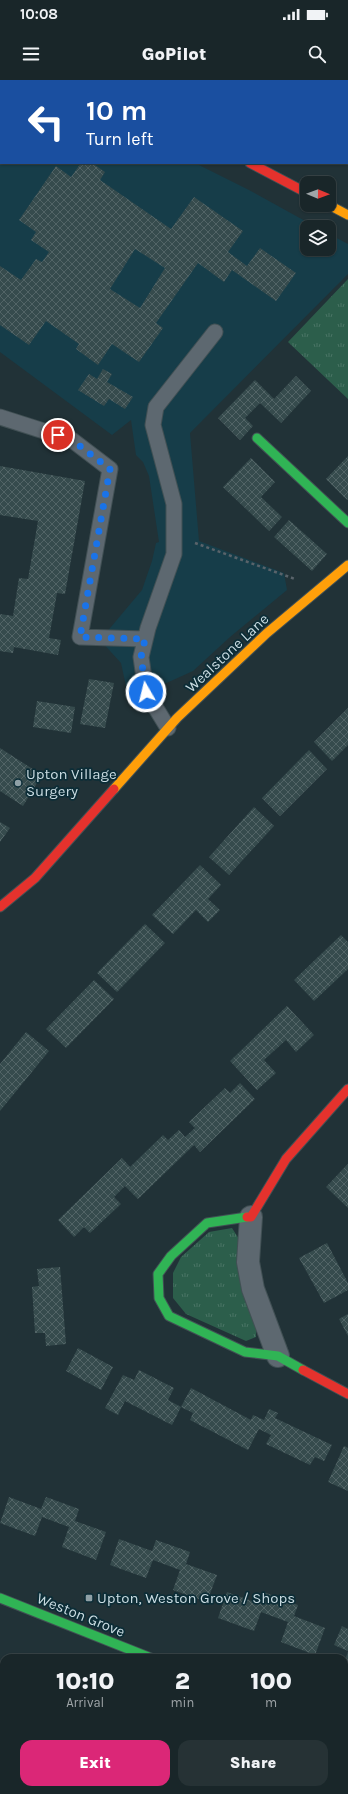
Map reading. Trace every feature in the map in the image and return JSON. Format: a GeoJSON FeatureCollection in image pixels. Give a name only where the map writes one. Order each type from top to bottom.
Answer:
{"type":"FeatureCollection","features":[{"type":"Feature","properties":{"kind":"street"},"geometry":{"type":"LineString","coordinates":[[252,164],[300,189]]}},
{"type":"Feature","properties":{"kind":"street"},"geometry":{"type":"LineString","coordinates":[[336,209],[348,215]]}},
{"type":"Feature","properties":{"kind":"street"},"geometry":{"type":"LineString","coordinates":[[257,438],[348,522]]}},
{"type":"Feature","properties":{"kind":"street","name":"Wealstone Lane"},"geometry":{"type":"LineString","coordinates":[[0,907],[35,878],[168,728],[267,633],[348,565]]}},
{"type":"Feature","properties":{"kind":"street"},"geometry":{"type":"LineString","coordinates":[[278,1356],[252,1282],[248,1262],[251,1217],[286,1159],[348,1089]]}},
{"type":"Feature","properties":{"kind":"street"},"geometry":{"type":"LineString","coordinates":[[251,1217],[206,1223],[171,1256],[158,1274],[159,1298],[169,1316],[245,1352],[278,1356],[348,1394]]}},
{"type":"Feature","properties":{"kind":"street","name":"Weston Grove"},"geometry":{"type":"LineString","coordinates":[[0,1598],[141,1654]]}},
{"type":"Feature","properties":{"kind":"lane"},"geometry":{"type":"LineString","coordinates":[[168,728],[146,692],[141,657],[145,639],[174,554],[174,504],[154,425],[156,407],[215,332]]}},
{"type":"Feature","properties":{"kind":"lane"},"geometry":{"type":"LineString","coordinates":[[0,417],[72,440],[110,469],[80,637],[145,639]]}},
{"type":"Feature","properties":{"kind":"path"},"geometry":{"type":"LineString","coordinates":[[191,541],[320,589]]}},
{"type":"Feature","properties":{"kind":"shaded area"},"geometry":{"type":"Polygon","coordinates":[[[0,164],[197,164],[249,190],[303,220],[300,220],[300,256],[336,256],[336,238],[348,244],[348,274],[190,433],[199,541],[284,573],[287,590],[230,637],[193,671],[129,700],[121,663],[100,640],[142,590],[152,561],[156,543],[159,542],[149,476],[143,462],[136,455],[131,420],[112,435],[0,352],[0,164]]]}},
{"type":"Feature","properties":{"kind":"green space"},"geometry":{"type":"Polygon","coordinates":[[[348,279],[348,399],[288,342],[348,279]]]}},
{"type":"Feature","properties":{"kind":"green space"},"geometry":{"type":"Polygon","coordinates":[[[232,1228],[239,1239],[241,1284],[256,1323],[256,1337],[246,1341],[186,1314],[173,1298],[173,1273],[181,1257],[209,1232],[232,1228]]]}},
{"type":"Feature","properties":{"kind":"building"},"geometry":{"type":"Polygon","coordinates":[[[80,164],[93,164],[105,172],[100,180],[171,229],[194,197],[243,231],[228,252],[247,266],[260,248],[296,273],[276,301],[232,270],[224,282],[198,263],[156,323],[163,328],[139,362],[112,344],[98,365],[76,349],[79,344],[46,321],[29,345],[0,325],[0,266],[21,280],[36,259],[42,262],[49,252],[31,240],[36,232],[19,220],[56,166],[71,177],[80,164]],[[135,249],[110,289],[140,308],[165,268],[135,249]]]}},
{"type":"Feature","properties":{"kind":"building"},"geometry":{"type":"Polygon","coordinates":[[[103,369],[112,374],[107,382],[133,397],[125,409],[109,399],[104,406],[78,390],[89,374],[97,379],[103,369]]]}},
{"type":"Feature","properties":{"kind":"building"},"geometry":{"type":"Polygon","coordinates":[[[296,376],[311,391],[281,423],[260,403],[245,418],[253,426],[240,440],[218,418],[255,380],[274,399],[296,376]]]}},
{"type":"Feature","properties":{"kind":"building"},"geometry":{"type":"Polygon","coordinates":[[[348,456],[348,499],[347,500],[326,479],[348,456]]]}},
{"type":"Feature","properties":{"kind":"building"},"geometry":{"type":"Polygon","coordinates":[[[251,458],[275,482],[261,497],[282,517],[269,531],[223,487],[251,458]]]}},
{"type":"Feature","properties":{"kind":"building"},"geometry":{"type":"Polygon","coordinates":[[[0,466],[85,481],[65,594],[57,593],[49,638],[61,640],[58,655],[14,647],[13,653],[0,651],[0,614],[13,616],[19,578],[28,579],[38,521],[0,515],[0,466]]]}},
{"type":"Feature","properties":{"kind":"building"},"geometry":{"type":"Polygon","coordinates":[[[289,520],[327,554],[312,571],[274,537],[289,520]]]}},
{"type":"Feature","properties":{"kind":"building"},"geometry":{"type":"Polygon","coordinates":[[[89,679],[114,683],[105,728],[80,724],[89,679]]]}},
{"type":"Feature","properties":{"kind":"building"},"geometry":{"type":"Polygon","coordinates":[[[37,701],[75,707],[71,733],[33,727],[37,701]]]}},
{"type":"Feature","properties":{"kind":"building"},"geometry":{"type":"Polygon","coordinates":[[[348,708],[348,745],[332,761],[314,742],[348,708]]]}},
{"type":"Feature","properties":{"kind":"building","name":"Upton Village Surgery"},"geometry":{"type":"Polygon","coordinates":[[[0,748],[42,775],[23,806],[0,791],[0,748]]]}},
{"type":"Feature","properties":{"kind":"building"},"geometry":{"type":"Polygon","coordinates":[[[309,750],[327,769],[280,816],[262,798],[309,750]]]}},
{"type":"Feature","properties":{"kind":"building"},"geometry":{"type":"Polygon","coordinates":[[[254,807],[274,826],[229,875],[209,857],[254,807]]]}},
{"type":"Feature","properties":{"kind":"building"},"geometry":{"type":"Polygon","coordinates":[[[0,822],[10,828],[0,842],[0,822]]]}},
{"type":"Feature","properties":{"kind":"building"},"geometry":{"type":"Polygon","coordinates":[[[200,865],[221,885],[208,899],[220,910],[208,922],[196,910],[173,934],[152,915],[200,865]]]}},
{"type":"Feature","properties":{"kind":"building"},"geometry":{"type":"Polygon","coordinates":[[[145,924],[165,943],[117,992],[97,973],[145,924]]]}},
{"type":"Feature","properties":{"kind":"building"},"geometry":{"type":"Polygon","coordinates":[[[341,935],[348,942],[348,969],[314,1001],[294,980],[341,935]]]}},
{"type":"Feature","properties":{"kind":"building"},"geometry":{"type":"Polygon","coordinates":[[[94,980],[114,999],[66,1048],[46,1029],[94,980]]]}},
{"type":"Feature","properties":{"kind":"building"},"geometry":{"type":"Polygon","coordinates":[[[287,1006],[314,1035],[296,1052],[286,1040],[264,1060],[276,1073],[257,1090],[230,1061],[287,1006]]]}},
{"type":"Feature","properties":{"kind":"building"},"geometry":{"type":"Polygon","coordinates":[[[26,1032],[49,1051],[0,1111],[0,1064],[26,1032]]]}},
{"type":"Feature","properties":{"kind":"building"},"geometry":{"type":"Polygon","coordinates":[[[240,1083],[255,1099],[200,1152],[194,1145],[138,1199],[125,1186],[114,1197],[121,1204],[90,1233],[84,1227],[74,1237],[58,1220],[122,1158],[130,1167],[163,1135],[168,1140],[179,1130],[185,1137],[195,1128],[189,1122],[225,1088],[230,1093],[240,1083]]]}},
{"type":"Feature","properties":{"kind":"building"},"geometry":{"type":"Polygon","coordinates":[[[348,1164],[348,1208],[326,1187],[348,1164]]]}},
{"type":"Feature","properties":{"kind":"building"},"geometry":{"type":"Polygon","coordinates":[[[327,1243],[348,1283],[348,1290],[324,1303],[299,1258],[327,1243]]]}},
{"type":"Feature","properties":{"kind":"building"},"geometry":{"type":"Polygon","coordinates":[[[60,1267],[66,1344],[46,1346],[45,1333],[35,1333],[32,1287],[39,1286],[37,1269],[60,1267]]]}},
{"type":"Feature","properties":{"kind":"building"},"geometry":{"type":"Polygon","coordinates":[[[348,1314],[348,1336],[339,1319],[348,1314]]]}},
{"type":"Feature","properties":{"kind":"building"},"geometry":{"type":"Polygon","coordinates":[[[78,1348],[113,1367],[101,1390],[66,1371],[78,1348]]]}},
{"type":"Feature","properties":{"kind":"building"},"geometry":{"type":"Polygon","coordinates":[[[139,1370],[174,1388],[168,1400],[181,1407],[172,1425],[125,1401],[118,1415],[105,1408],[123,1375],[134,1380],[139,1370]]]}},
{"type":"Feature","properties":{"kind":"building"},"geometry":{"type":"Polygon","coordinates":[[[191,1388],[251,1420],[253,1415],[264,1420],[269,1409],[278,1413],[275,1418],[332,1445],[324,1461],[315,1457],[310,1465],[266,1444],[271,1435],[259,1429],[248,1450],[190,1420],[193,1413],[181,1407],[191,1388]]]}},
{"type":"Feature","properties":{"kind":"building"},"geometry":{"type":"Polygon","coordinates":[[[344,1446],[348,1448],[348,1491],[328,1482],[344,1446]]]}},
{"type":"Feature","properties":{"kind":"building"},"geometry":{"type":"Polygon","coordinates":[[[9,1497],[41,1509],[46,1497],[79,1509],[75,1521],[106,1532],[96,1560],[62,1547],[69,1527],[42,1517],[35,1536],[0,1523],[9,1497]]]}},
{"type":"Feature","properties":{"kind":"building"},"geometry":{"type":"Polygon","coordinates":[[[119,1539],[152,1551],[156,1540],[190,1552],[186,1564],[217,1575],[207,1602],[173,1590],[180,1570],[153,1560],[146,1578],[110,1565],[119,1539]]]}},
{"type":"Feature","properties":{"kind":"building"},"geometry":{"type":"Polygon","coordinates":[[[227,1592],[260,1604],[264,1592],[298,1605],[294,1616],[325,1628],[315,1654],[312,1654],[281,1642],[288,1622],[261,1612],[254,1631],[218,1618],[227,1592]]]}},
{"type":"Feature","properties":{"kind":"building"},"geometry":{"type":"Polygon","coordinates":[[[342,1626],[348,1629],[348,1651],[334,1645],[342,1626]]]}},
{"type":"Feature","properties":{"kind":"traffic: fast"},"geometry":{"type":"LineString","coordinates":[[257,438],[348,523]]}},
{"type":"Feature","properties":{"kind":"traffic: fast"},"geometry":{"type":"LineString","coordinates":[[247,1217],[207,1223],[171,1256],[158,1274],[159,1298],[169,1316],[245,1352],[278,1356],[303,1370]]}},
{"type":"Feature","properties":{"kind":"traffic: fast"},"geometry":{"type":"LineString","coordinates":[[0,1598],[141,1654]]}},
{"type":"Feature","properties":{"kind":"traffic: slow"},"geometry":{"type":"LineString","coordinates":[[336,209],[348,215]]}},
{"type":"Feature","properties":{"kind":"traffic: slow"},"geometry":{"type":"LineString","coordinates":[[114,789],[177,718],[267,633],[348,565]]}},
{"type":"Feature","properties":{"kind":"traffic: jam"},"geometry":{"type":"LineString","coordinates":[[252,164],[300,189]]}},
{"type":"Feature","properties":{"kind":"traffic: jam"},"geometry":{"type":"LineString","coordinates":[[0,907],[35,878],[114,789]]}},
{"type":"Feature","properties":{"kind":"traffic: jam"},"geometry":{"type":"LineString","coordinates":[[247,1217],[251,1217],[286,1159],[348,1089]]}},
{"type":"Feature","properties":{"kind":"traffic: jam"},"geometry":{"type":"LineString","coordinates":[[303,1370],[348,1394]]}},
{"type":"Feature","properties":{"kind":"place","name":"Upton Village Surgery"},"geometry":{"type":"Point","coordinates":[18,783]}},
{"type":"Feature","properties":{"kind":"place","name":"Upton, Weston Grove / Shops"},"geometry":{"type":"Point","coordinates":[89,1598]}},
{"type":"Feature","properties":{"kind":"route"},"geometry":{"type":"LineString","coordinates":[[58,435],[72,440],[110,469],[80,637],[145,639],[141,657],[146,692]]}}]}
